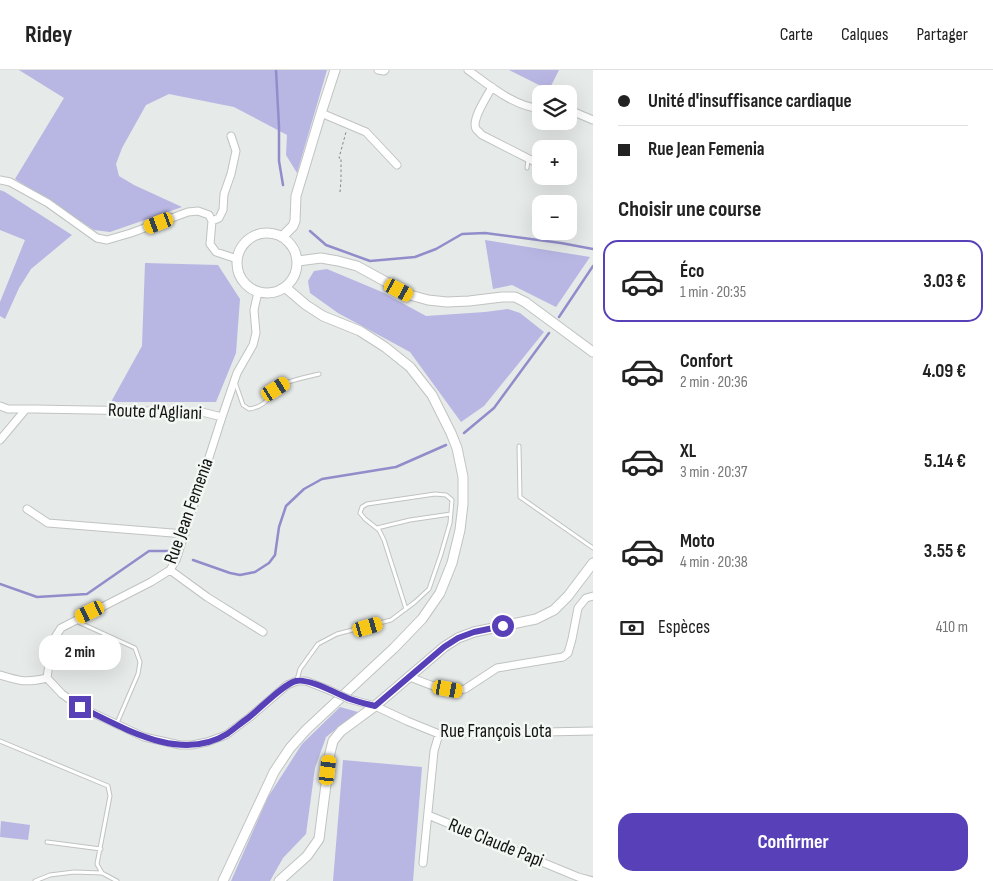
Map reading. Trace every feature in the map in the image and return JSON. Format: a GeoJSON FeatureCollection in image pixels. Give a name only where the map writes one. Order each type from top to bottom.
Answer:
{"type":"FeatureCollection","features":[{"type":"Feature","properties":{"kind":"street"},"geometry":{"type":"LineString","coordinates":[[282,237],[293,226],[295,221],[296,196],[335,70]]}},
{"type":"Feature","properties":{"kind":"street"},"geometry":{"type":"LineString","coordinates":[[378,70],[385,70]]}},
{"type":"Feature","properties":{"kind":"street"},"geometry":{"type":"LineString","coordinates":[[468,70],[511,99],[532,107]]}},
{"type":"Feature","properties":{"kind":"street"},"geometry":{"type":"LineString","coordinates":[[492,87],[476,116],[476,128],[482,135],[532,160]]}},
{"type":"Feature","properties":{"kind":"street"},"geometry":{"type":"LineString","coordinates":[[321,113],[366,132],[397,165]]}},
{"type":"Feature","properties":{"kind":"street"},"geometry":{"type":"LineString","coordinates":[[577,113],[593,120]]}},
{"type":"Feature","properties":{"kind":"street"},"geometry":{"type":"LineString","coordinates":[[212,221],[219,218],[223,210],[224,194],[236,151],[231,136]]}},
{"type":"Feature","properties":{"kind":"street"},"geometry":{"type":"LineString","coordinates":[[0,180],[10,182],[48,204],[97,238],[107,240],[188,212],[198,211],[209,215],[212,221],[210,244],[216,252],[237,260]]}},
{"type":"Feature","properties":{"kind":"street"},"geometry":{"type":"LineString","coordinates":[[263,233],[282,237],[290,243],[298,261],[297,271],[293,280],[286,288],[267,294],[248,287],[241,280],[237,270],[240,250],[254,236],[263,233]]}},
{"type":"Feature","properties":{"kind":"street"},"geometry":{"type":"LineString","coordinates":[[298,261],[321,258],[357,266],[410,295],[428,300],[468,302],[515,297],[525,302],[593,352]]}},
{"type":"Feature","properties":{"kind":"street"},"geometry":{"type":"LineString","coordinates":[[223,881],[274,772],[290,748],[306,730],[400,642],[422,619],[440,593],[452,564],[460,530],[463,504],[463,477],[457,448],[432,395],[410,367],[385,347],[360,331],[317,313],[286,288]]}},
{"type":"Feature","properties":{"kind":"street","name":"Route d'Agliani"},"geometry":{"type":"LineString","coordinates":[[0,406],[8,409],[202,412],[222,417],[238,373],[254,345],[256,333],[254,310],[258,292]]}},
{"type":"Feature","properties":{"kind":"street"},"geometry":{"type":"LineString","coordinates":[[0,440],[26,409]]}},
{"type":"Feature","properties":{"kind":"street","name":"Rue Jean Femenia"},"geometry":{"type":"LineString","coordinates":[[47,678],[52,642],[60,628],[151,582],[170,570],[176,560],[185,534],[222,417]]}},
{"type":"Feature","properties":{"kind":"street"},"geometry":{"type":"LineString","coordinates":[[27,508],[48,523],[185,534]]}},
{"type":"Feature","properties":{"kind":"street"},"geometry":{"type":"LineString","coordinates":[[279,881],[308,856],[319,839],[330,753],[333,741],[341,731],[375,706],[444,647],[458,638],[474,632],[536,619],[554,610],[568,596],[593,563]]}},
{"type":"Feature","properties":{"kind":"street"},"geometry":{"type":"LineString","coordinates":[[170,570],[207,597],[263,632]]}},
{"type":"Feature","properties":{"kind":"street"},"geometry":{"type":"LineString","coordinates":[[410,677],[436,687],[459,691],[497,668],[563,657],[568,653],[578,608],[586,598],[593,596]]}},
{"type":"Feature","properties":{"kind":"street"},"geometry":{"type":"LineString","coordinates":[[0,675],[22,682],[47,678],[62,694],[80,707],[144,737],[170,744],[192,745],[226,734],[250,717],[287,685],[297,681],[306,681],[349,699],[375,706]]}},
{"type":"Feature","properties":{"kind":"street","name":"Rue François Lota"},"geometry":{"type":"LineString","coordinates":[[375,706],[439,734],[593,731]]}},
{"type":"Feature","properties":{"kind":"street"},"geometry":{"type":"LineString","coordinates":[[423,863],[434,751],[439,734]]}},
{"type":"Feature","properties":{"kind":"street","name":"Rue Claude Papi"},"geometry":{"type":"LineString","coordinates":[[428,815],[578,877],[593,881]]}},
{"type":"Feature","properties":{"kind":"lane"},"geometry":{"type":"LineString","coordinates":[[527,168],[529,158]]}},
{"type":"Feature","properties":{"kind":"lane"},"geometry":{"type":"LineString","coordinates":[[234,382],[243,405],[249,409],[257,408],[266,402],[276,389],[286,383],[319,374]]}},
{"type":"Feature","properties":{"kind":"lane"},"geometry":{"type":"LineString","coordinates":[[519,446],[520,497],[593,548]]}},
{"type":"Feature","properties":{"kind":"lane"},"geometry":{"type":"LineString","coordinates":[[297,681],[300,669],[318,644],[337,634],[391,620],[406,609],[429,588],[442,554],[450,523],[452,500],[446,495],[435,494],[367,504],[362,507],[360,513],[364,519],[379,530],[384,540],[406,609]]}},
{"type":"Feature","properties":{"kind":"lane"},"geometry":{"type":"LineString","coordinates":[[377,528],[410,520],[451,514]]}},
{"type":"Feature","properties":{"kind":"lane"},"geometry":{"type":"LineString","coordinates":[[75,620],[135,648],[140,662],[138,674],[116,724]]}},
{"type":"Feature","properties":{"kind":"lane"},"geometry":{"type":"LineString","coordinates":[[0,741],[108,786],[110,796],[97,864],[102,873]]}},
{"type":"Feature","properties":{"kind":"lane"},"geometry":{"type":"LineString","coordinates":[[47,842],[101,849]]}},
{"type":"Feature","properties":{"kind":"lane"},"geometry":{"type":"LineString","coordinates":[[35,881],[50,875],[74,872],[102,873],[116,881]]}},
{"type":"Feature","properties":{"kind":"path"},"geometry":{"type":"LineString","coordinates":[[340,192],[341,158],[339,158],[349,124]]}},
{"type":"Feature","properties":{"kind":"shaded area"},"geometry":{"type":"Polygon","coordinates":[[[19,70],[327,70],[297,173],[286,155],[287,135],[234,107],[169,94],[146,105],[122,148],[116,164],[119,176],[182,207],[110,232],[94,230],[15,179],[64,98],[19,70]]]}},
{"type":"Feature","properties":{"kind":"shaded area"},"geometry":{"type":"Polygon","coordinates":[[[509,70],[559,70],[552,85],[539,85],[509,70]]]}},
{"type":"Feature","properties":{"kind":"shaded area"},"geometry":{"type":"Polygon","coordinates":[[[0,190],[72,235],[31,269],[19,288],[5,319],[0,316],[0,302],[25,240],[0,230],[0,190]]]}},
{"type":"Feature","properties":{"kind":"shaded area"},"geometry":{"type":"Polygon","coordinates":[[[485,240],[590,257],[556,307],[512,285],[493,289],[485,240]]]}},
{"type":"Feature","properties":{"kind":"shaded area"},"geometry":{"type":"Polygon","coordinates":[[[145,263],[218,265],[240,299],[236,353],[216,402],[111,402],[142,346],[145,263]]]}},
{"type":"Feature","properties":{"kind":"shaded area"},"geometry":{"type":"Polygon","coordinates":[[[327,269],[382,292],[426,316],[508,309],[520,313],[544,332],[484,406],[461,422],[410,352],[338,313],[310,293],[308,281],[314,271],[327,269]]]}},
{"type":"Feature","properties":{"kind":"shaded area"},"geometry":{"type":"Polygon","coordinates":[[[340,707],[358,712],[326,737],[315,768],[306,834],[283,858],[270,881],[231,881],[268,797],[302,744],[340,707]]]}},
{"type":"Feature","properties":{"kind":"shaded area"},"geometry":{"type":"Polygon","coordinates":[[[343,760],[422,767],[413,881],[333,881],[343,760]]]}},
{"type":"Feature","properties":{"kind":"shaded area"},"geometry":{"type":"Polygon","coordinates":[[[1,821],[30,825],[28,840],[0,837],[1,821]]]}},
{"type":"Feature","properties":{"kind":"waterway"},"geometry":{"type":"LineString","coordinates":[[276,70],[279,161],[283,185]]}},
{"type":"Feature","properties":{"kind":"waterway"},"geometry":{"type":"LineString","coordinates":[[310,231],[326,245],[370,261],[415,257],[436,249],[462,234],[485,233],[593,249]]}},
{"type":"Feature","properties":{"kind":"waterway"},"geometry":{"type":"LineString","coordinates":[[559,317],[593,266]]}},
{"type":"Feature","properties":{"kind":"waterway"},"geometry":{"type":"LineString","coordinates":[[464,433],[494,408],[549,333]]}},
{"type":"Feature","properties":{"kind":"waterway"},"geometry":{"type":"LineString","coordinates":[[193,560],[240,575],[255,572],[269,563],[275,555],[279,527],[286,506],[304,489],[322,479],[396,467],[446,445]]}},
{"type":"Feature","properties":{"kind":"waterway"},"geometry":{"type":"LineString","coordinates":[[0,584],[37,597],[87,594],[149,551],[170,551]]}},
{"type":"Feature","properties":{"kind":"route"},"geometry":{"type":"LineString","coordinates":[[80,707],[144,737],[170,744],[192,745],[226,734],[250,717],[287,685],[297,681],[306,681],[349,699],[375,706],[444,647],[458,638],[474,632],[503,626]]}}]}
